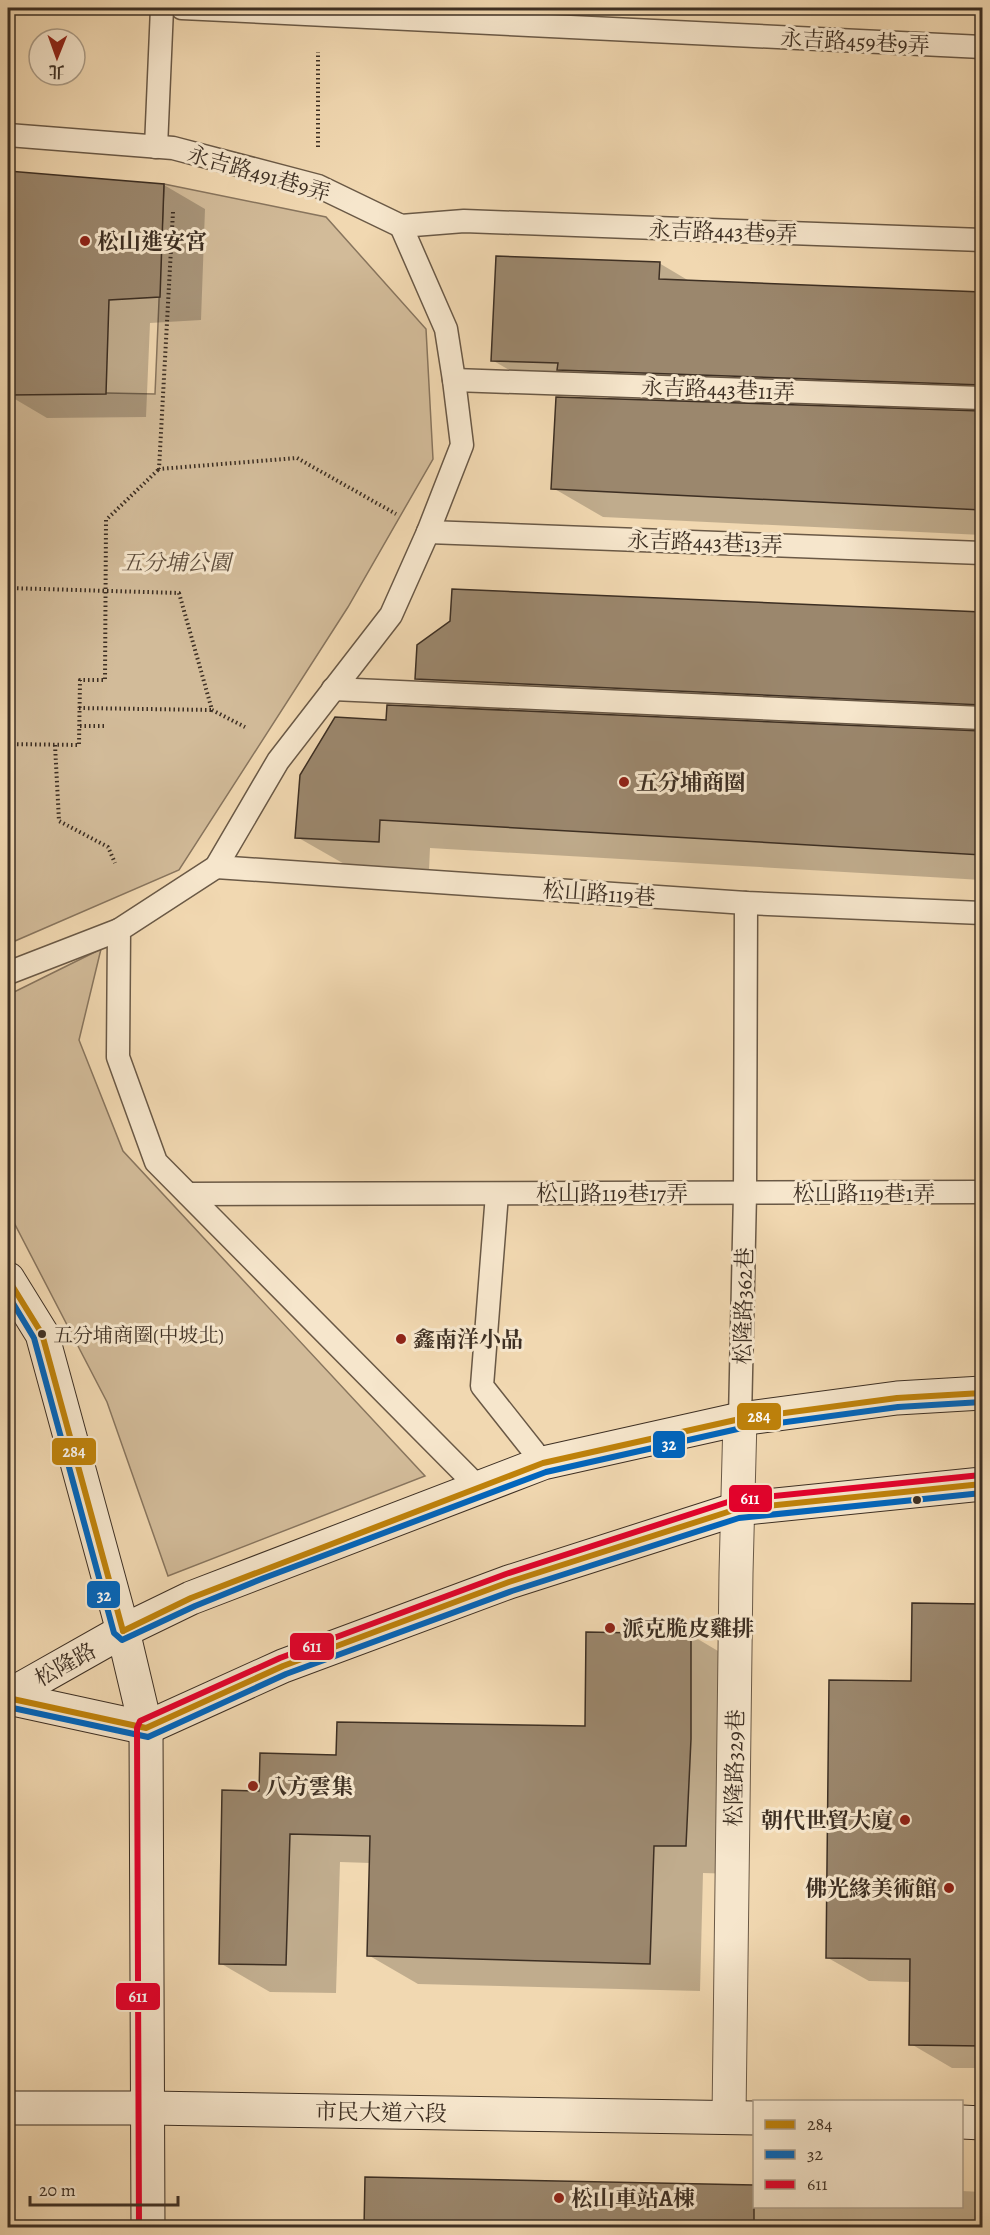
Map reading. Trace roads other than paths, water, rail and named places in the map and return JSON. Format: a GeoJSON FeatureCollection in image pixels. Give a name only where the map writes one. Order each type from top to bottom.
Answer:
{"type":"FeatureCollection","features":[{"type":"Feature","properties":{"kind":"street"},"geometry":{"type":"LineString","coordinates":[[8,1279],[42,1334],[123,1631],[146,1728],[148,2228]]}},
{"type":"Feature","properties":{"kind":"street","name":"松隆路"},"geometry":{"type":"LineString","coordinates":[[8,1697],[123,1631],[191,1598],[543,1463],[740,1419],[897,1398],[982,1393]]}},
{"type":"Feature","properties":{"kind":"street","name":"松隆路329巷"},"geometry":{"type":"LineString","coordinates":[[740,1419],[737,1509],[742,2118]]}},
{"type":"Feature","properties":{"kind":"street"},"geometry":{"type":"LineString","coordinates":[[146,1728],[284,1666],[509,1582],[737,1509],[982,1484]]}},
{"type":"Feature","properties":{"kind":"street","name":"松隆路"},"geometry":{"type":"LineString","coordinates":[[8,1697],[146,1728]]}},
{"type":"Feature","properties":{"kind":"street","name":"市民大道六段"},"geometry":{"type":"LineString","coordinates":[[8,2108],[149,2108],[742,2118]]}},
{"type":"Feature","properties":{"kind":"street"},"geometry":{"type":"LineString","coordinates":[[963,2122],[982,2123]]}},
{"type":"Feature","properties":{"kind":"lane"},"geometry":{"type":"LineString","coordinates":[[156,147],[162,8]]}},
{"type":"Feature","properties":{"kind":"lane","name":"永吉路459巷9弄"},"geometry":{"type":"LineString","coordinates":[[183,8],[982,48]]}},
{"type":"Feature","properties":{"kind":"lane","name":"永吉路491巷9弄"},"geometry":{"type":"LineString","coordinates":[[8,135],[172,148],[318,186],[401,226]]}},
{"type":"Feature","properties":{"kind":"lane","name":"永吉路443巷9弄"},"geometry":{"type":"LineString","coordinates":[[401,226],[464,221],[982,240]]}},
{"type":"Feature","properties":{"kind":"lane"},"geometry":{"type":"LineString","coordinates":[[8,973],[119,930],[216,867],[278,761],[391,615],[428,532],[462,445],[446,330],[401,226]]}},
{"type":"Feature","properties":{"kind":"lane","name":"永吉路443巷11弄"},"geometry":{"type":"LineString","coordinates":[[454,381],[982,398]]}},
{"type":"Feature","properties":{"kind":"lane","name":"永吉路443巷13弄"},"geometry":{"type":"LineString","coordinates":[[428,532],[982,553]]}},
{"type":"Feature","properties":{"kind":"lane"},"geometry":{"type":"LineString","coordinates":[[333,689],[982,718]]}},
{"type":"Feature","properties":{"kind":"lane","name":"松山路119巷"},"geometry":{"type":"LineString","coordinates":[[216,867],[746,903],[982,913]]}},
{"type":"Feature","properties":{"kind":"lane"},"geometry":{"type":"LineString","coordinates":[[745,1193],[746,903]]}},
{"type":"Feature","properties":{"kind":"lane"},"geometry":{"type":"LineString","coordinates":[[119,930],[118,1058],[156,1162],[479,1488]]}},
{"type":"Feature","properties":{"kind":"lane","name":"松山路119巷1弄"},"geometry":{"type":"LineString","coordinates":[[745,1193],[982,1192]]}},
{"type":"Feature","properties":{"kind":"lane","name":"松山路119巷17弄"},"geometry":{"type":"LineString","coordinates":[[188,1194],[745,1193]]}},
{"type":"Feature","properties":{"kind":"lane","name":"松隆路362巷"},"geometry":{"type":"LineString","coordinates":[[740,1419],[745,1193]]}},
{"type":"Feature","properties":{"kind":"lane"},"geometry":{"type":"LineString","coordinates":[[497,1194],[483,1386],[543,1463]]}},
{"type":"Feature","properties":{"kind":"place","name":"松山進安宮"},"geometry":{"type":"Point","coordinates":[85,241]}},
{"type":"Feature","properties":{"kind":"place","name":"五分埔商圈"},"geometry":{"type":"Point","coordinates":[624,782]}},
{"type":"Feature","properties":{"kind":"place","name":"五分埔商圈(中坡北)"},"geometry":{"type":"Point","coordinates":[42,1334]}},
{"type":"Feature","properties":{"kind":"place","name":"鑫南洋小品"},"geometry":{"type":"Point","coordinates":[401,1339]}},
{"type":"Feature","properties":{"kind":"place","name":"派克脆皮雞排"},"geometry":{"type":"Point","coordinates":[610,1628]}},
{"type":"Feature","properties":{"kind":"place","name":"八方雲集"},"geometry":{"type":"Point","coordinates":[253,1786]}},
{"type":"Feature","properties":{"kind":"place","name":"朝代世貿大廈"},"geometry":{"type":"Point","coordinates":[905,1820]}},
{"type":"Feature","properties":{"kind":"place","name":"佛光緣美術館"},"geometry":{"type":"Point","coordinates":[949,1888]}},
{"type":"Feature","properties":{"kind":"place","name":"松山車站A棟"},"geometry":{"type":"Point","coordinates":[559,2198]}},
{"type":"Feature","properties":{"kind":"park label","name":"五分埔公園"},"geometry":{"type":"Point","coordinates":[176,562]}}]}
